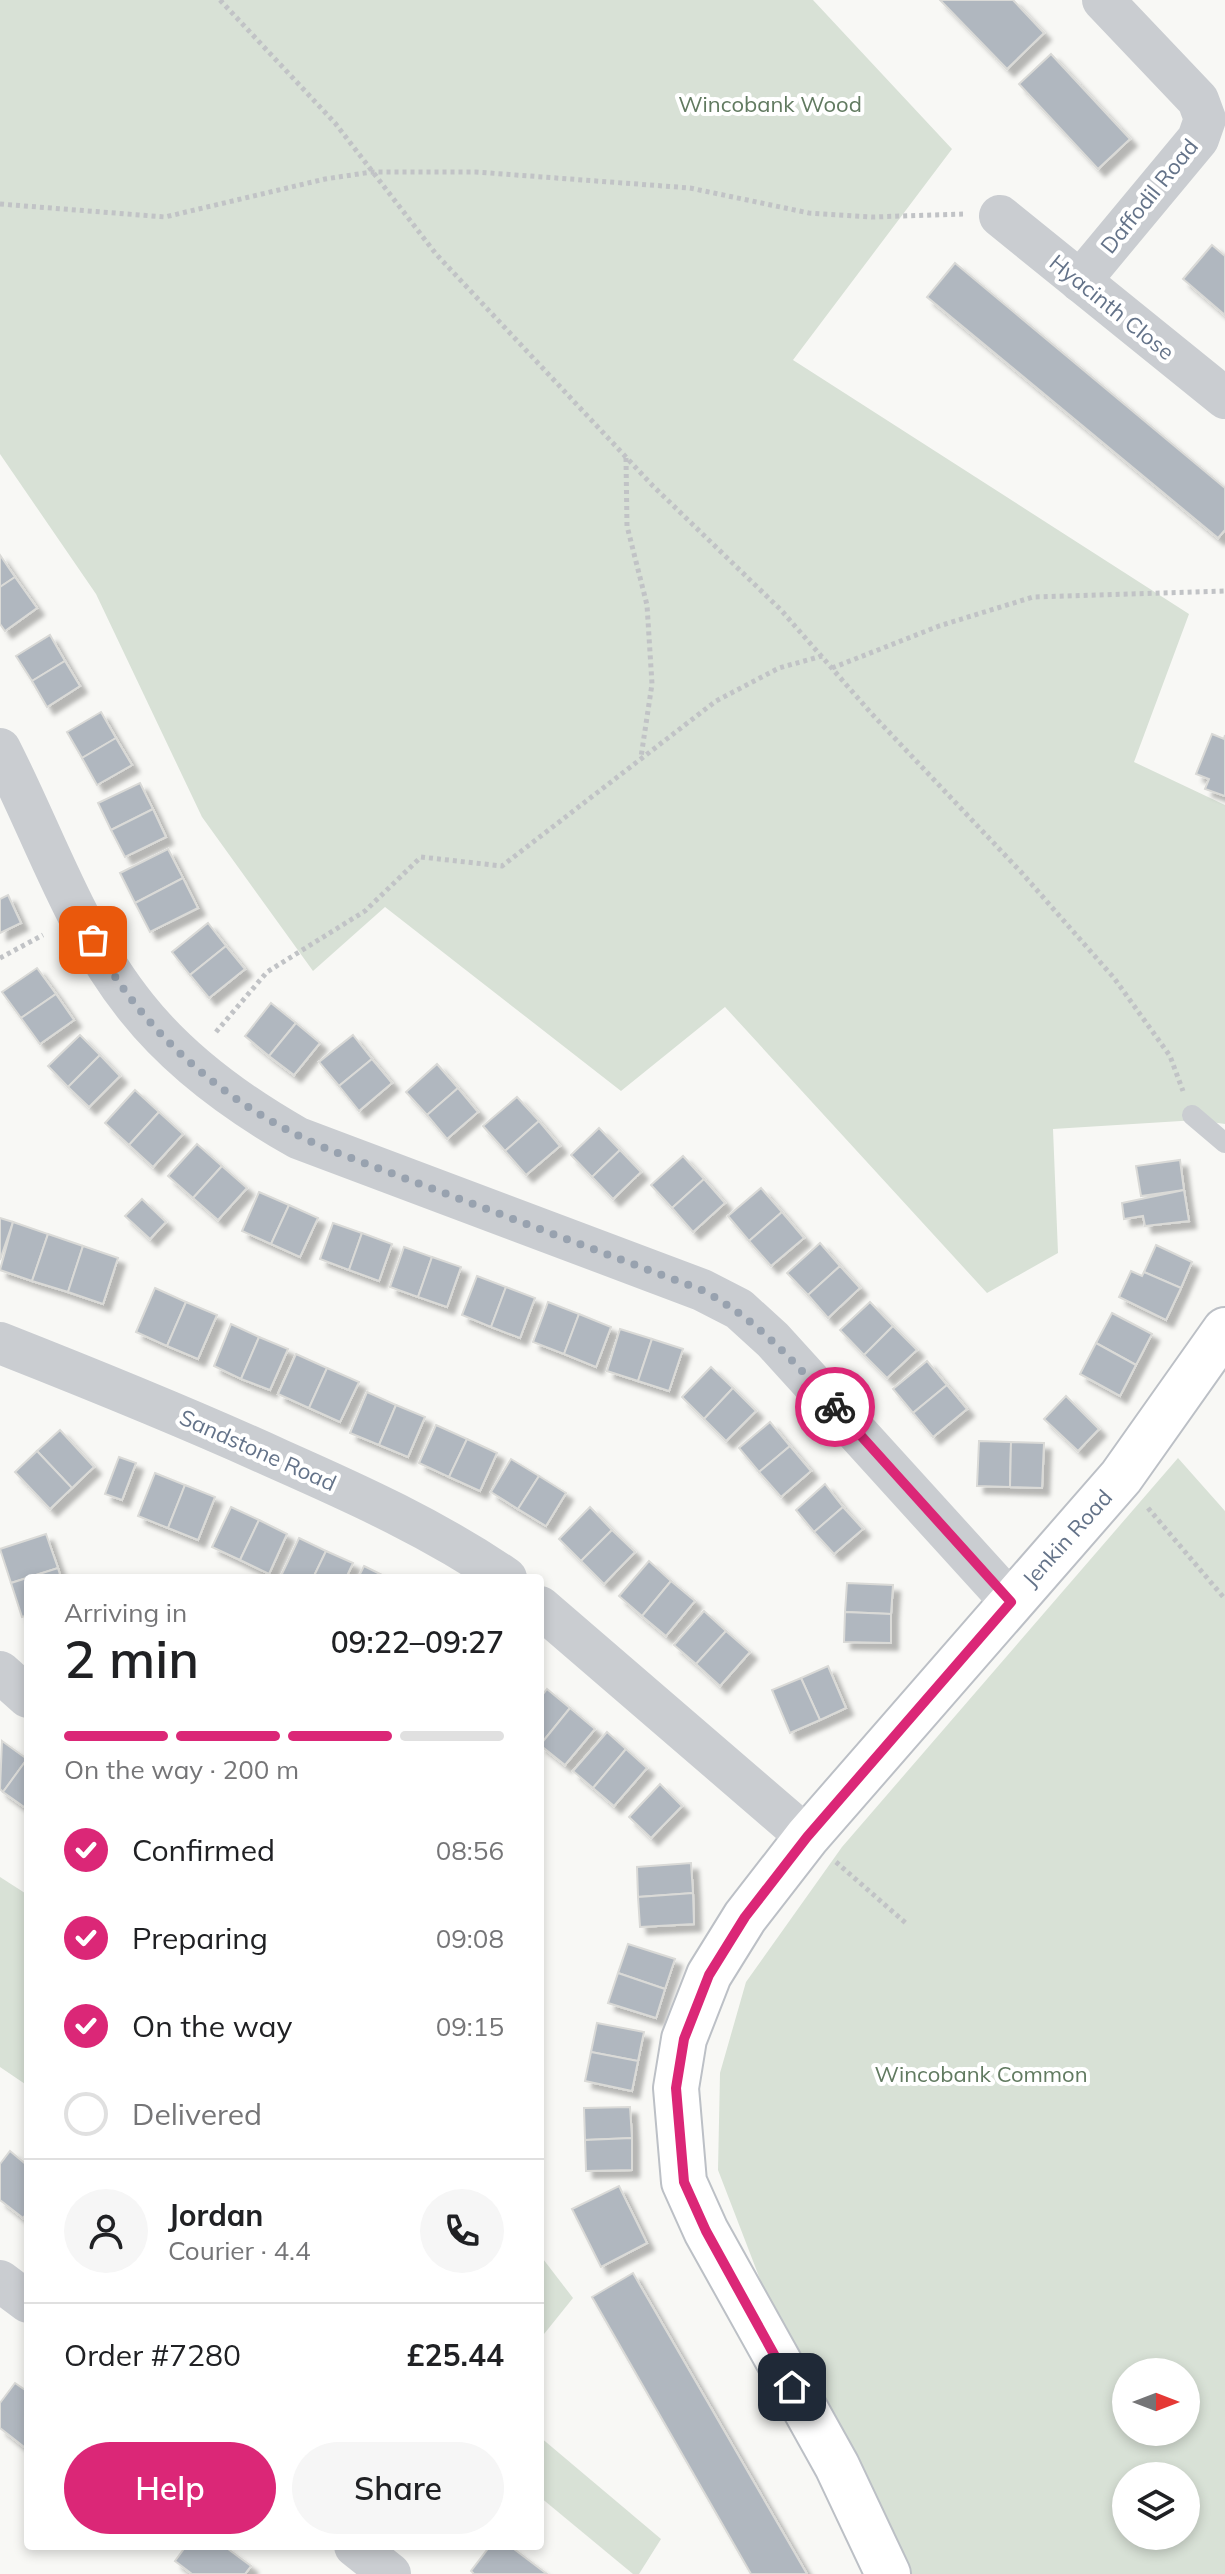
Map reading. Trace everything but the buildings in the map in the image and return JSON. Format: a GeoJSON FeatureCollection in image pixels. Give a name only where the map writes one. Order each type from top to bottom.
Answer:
{"type":"FeatureCollection","features":[{"type":"Feature","properties":{"kind":"street","name":"Daffodil Road"},"geometry":{"type":"LineString","coordinates":[[1080,281],[1198,139],[1205,119],[1198,100],[1103,0]]}},
{"type":"Feature","properties":{"kind":"street","name":"Hyacinth Close"},"geometry":{"type":"LineString","coordinates":[[1000,216],[1225,398]]}},
{"type":"Feature","properties":{"kind":"street"},"geometry":{"type":"LineString","coordinates":[[0,749],[107,965],[137,1009],[190,1063],[251,1110],[298,1138],[702,1290],[739,1309],[773,1340],[1011,1602]]}},
{"type":"Feature","properties":{"kind":"street","name":"Jenkin Road"},"geometry":{"type":"LineString","coordinates":[[888,2574],[837,2466],[706,2231],[684,2182],[677,2136],[676,2088],[684,2039],[709,1975],[745,1917],[807,1837],[1121,1477],[1225,1330]]}},
{"type":"Feature","properties":{"kind":"street","name":"Sandstone Road"},"geometry":{"type":"LineString","coordinates":[[0,1343],[167,1409],[374,1502],[448,1539],[500,1574]]}},
{"type":"Feature","properties":{"kind":"street"},"geometry":{"type":"LineString","coordinates":[[544,1610],[807,1837]]}},
{"type":"Feature","properties":{"kind":"street"},"geometry":{"type":"LineString","coordinates":[[0,1672],[24,1693]]}},
{"type":"Feature","properties":{"kind":"street"},"geometry":{"type":"LineString","coordinates":[[0,2281],[24,2299]]}},
{"type":"Feature","properties":{"kind":"street"},"geometry":{"type":"LineString","coordinates":[[360,2550],[390,2574]]}},
{"type":"Feature","properties":{"kind":"lane"},"geometry":{"type":"LineString","coordinates":[[1192,1115],[1225,1143]]}},
{"type":"Feature","properties":{"kind":"path"},"geometry":{"type":"LineString","coordinates":[[220,0],[335,123],[436,254],[626,457],[781,610],[1114,978],[1170,1056],[1192,1115]]}},
{"type":"Feature","properties":{"kind":"path"},"geometry":{"type":"LineString","coordinates":[[0,204],[165,217],[325,179],[372,172],[476,172],[690,188],[809,213],[872,217],[934,213],[1000,216]]}},
{"type":"Feature","properties":{"kind":"path"},"geometry":{"type":"LineString","coordinates":[[626,457],[627,526],[647,605],[652,684],[641,758]]}},
{"type":"Feature","properties":{"kind":"path"},"geometry":{"type":"LineString","coordinates":[[832,668],[939,626],[1033,597],[1225,591]]}},
{"type":"Feature","properties":{"kind":"path"},"geometry":{"type":"LineString","coordinates":[[190,1063],[267,972],[365,911],[421,857],[502,866],[716,701],[779,668],[822,656]]}},
{"type":"Feature","properties":{"kind":"path"},"geometry":{"type":"LineString","coordinates":[[1121,1477],[1225,1599]]}},
{"type":"Feature","properties":{"kind":"path"},"geometry":{"type":"LineString","coordinates":[[807,1837],[908,1925]]}},
{"type":"Feature","properties":{"kind":"green space","name":"Wincobank Wood"},"geometry":{"type":"Polygon","coordinates":[[[0,0],[813,0],[952,149],[793,360],[1189,614],[1134,762],[1225,805],[1225,1124],[1197,1120],[1053,1129],[1058,1253],[987,1293],[725,1007],[621,1091],[385,907],[313,971],[202,817],[96,594],[0,454],[0,0]]]}},
{"type":"Feature","properties":{"kind":"green space","name":"Wincobank Common"},"geometry":{"type":"Polygon","coordinates":[[[1178,1458],[1225,1511],[1225,2574],[908,2574],[763,2287],[718,2170],[720,2073],[746,1982],[842,1847],[1178,1458]]]}},
{"type":"Feature","properties":{"kind":"green space"},"geometry":{"type":"Polygon","coordinates":[[[0,1877],[24,1892],[24,2083],[0,2067],[0,1877]]]}},
{"type":"Feature","properties":{"kind":"green space"},"geometry":{"type":"Polygon","coordinates":[[[544,2260],[573,2298],[544,2334],[544,2260]]]}},
{"type":"Feature","properties":{"kind":"green space"},"geometry":{"type":"Polygon","coordinates":[[[544,2440],[661,2539],[639,2574],[633,2574],[544,2500],[544,2440]]]}},
{"type":"Feature","properties":{"kind":"way so far"},"geometry":{"type":"LineString","coordinates":[[93,940],[137,1009],[190,1063],[263,1118],[298,1138],[702,1290],[739,1309],[773,1340],[835,1407]]}},
{"type":"Feature","properties":{"kind":"route"},"geometry":{"type":"LineString","coordinates":[[792,2387],[706,2231],[684,2182],[677,2136],[676,2088],[684,2039],[709,1975],[745,1917],[807,1837],[1011,1602],[835,1407]]}}]}
